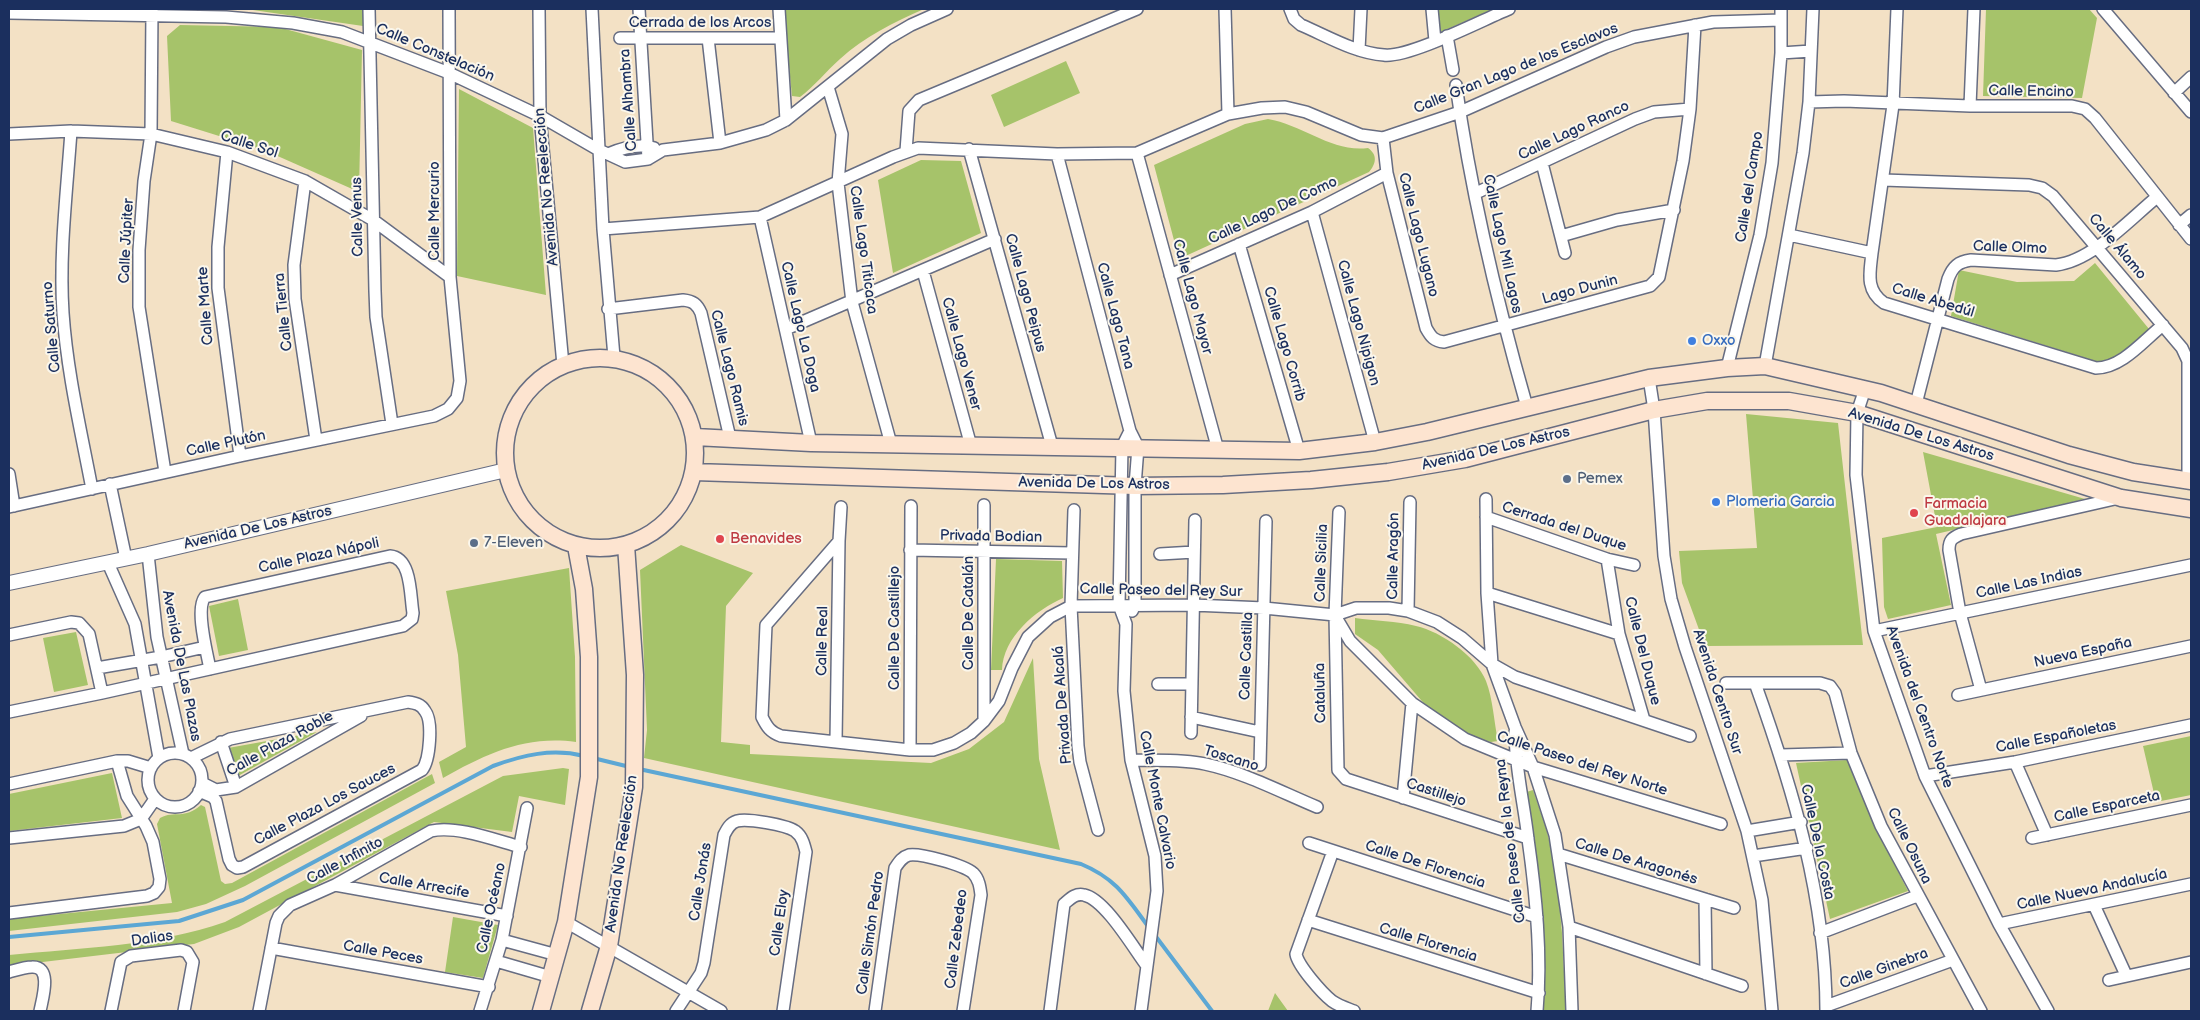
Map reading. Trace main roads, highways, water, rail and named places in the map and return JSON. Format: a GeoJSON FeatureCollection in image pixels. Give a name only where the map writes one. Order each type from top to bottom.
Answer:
{"type":"FeatureCollection","features":[{"type":"Feature","properties":{"kind":"main road"},"geometry":{"type":"LineString","coordinates":[[597,355],[640,366],[666,384],[684,408],[695,437],[694,472],[685,497],[670,518],[650,534],[626,545],[601,549],[576,546],[550,536],[530,518],[514,495],[506,470],[506,441],[514,414],[531,389],[563,365],[579,358],[597,355]]}},
{"type":"Feature","properties":{"kind":"main road","name":"Avenida De Los Astros"},"geometry":{"type":"LineString","coordinates":[[695,437],[811,443],[1299,451],[1375,442],[1427,432],[1649,378],[1727,368],[1765,366],[1865,389],[2069,455],[2133,472],[2190,481]]}},
{"type":"Feature","properties":{"kind":"main road","name":"Avenida De Los Astros"},"geometry":{"type":"LineString","coordinates":[[694,472],[1128,485],[1223,485],[1388,472],[1465,459],[1654,410],[1707,402],[1789,402],[1857,413],[2121,498],[2191,509]]}},
{"type":"Feature","properties":{"kind":"main road","name":"Avenida No Reelección"},"geometry":{"type":"LineString","coordinates":[[590,1011],[609,946],[634,787],[636,675],[626,545]]}},
{"type":"Feature","properties":{"kind":"main road"},"geometry":{"type":"LineString","coordinates":[[541,1011],[566,922],[588,777],[589,657],[584,589],[576,546]]}},
{"type":"Feature","properties":{"kind":"waterway"},"geometry":{"type":"LineString","coordinates":[[9,937],[179,921],[243,900],[493,766],[538,754],[560,753],[584,756]]}},
{"type":"Feature","properties":{"kind":"waterway"},"geometry":{"type":"LineString","coordinates":[[593,758],[630,767]]}},
{"type":"Feature","properties":{"kind":"waterway"},"geometry":{"type":"LineString","coordinates":[[639,769],[1081,864],[1113,883],[1128,899],[1150,929]]}},
{"type":"Feature","properties":{"kind":"waterway"},"geometry":{"type":"LineString","coordinates":[[1154,934],[1212,1011]]}},
{"type":"Feature","properties":{"kind":"place","name":"Oxxo"},"geometry":{"type":"Point","coordinates":[1692,341]}},
{"type":"Feature","properties":{"kind":"place","name":"Pemex"},"geometry":{"type":"Point","coordinates":[1567,479]}},
{"type":"Feature","properties":{"kind":"place","name":"Plomeria Garcia"},"geometry":{"type":"Point","coordinates":[1716,502]}},
{"type":"Feature","properties":{"kind":"place","name":"Farmacia Guadalajara"},"geometry":{"type":"Point","coordinates":[1914,513]}},
{"type":"Feature","properties":{"kind":"place","name":"Benavides"},"geometry":{"type":"Point","coordinates":[720,539]}},
{"type":"Feature","properties":{"kind":"place","name":"7-Eleven"},"geometry":{"type":"Point","coordinates":[474,543]}}]}
